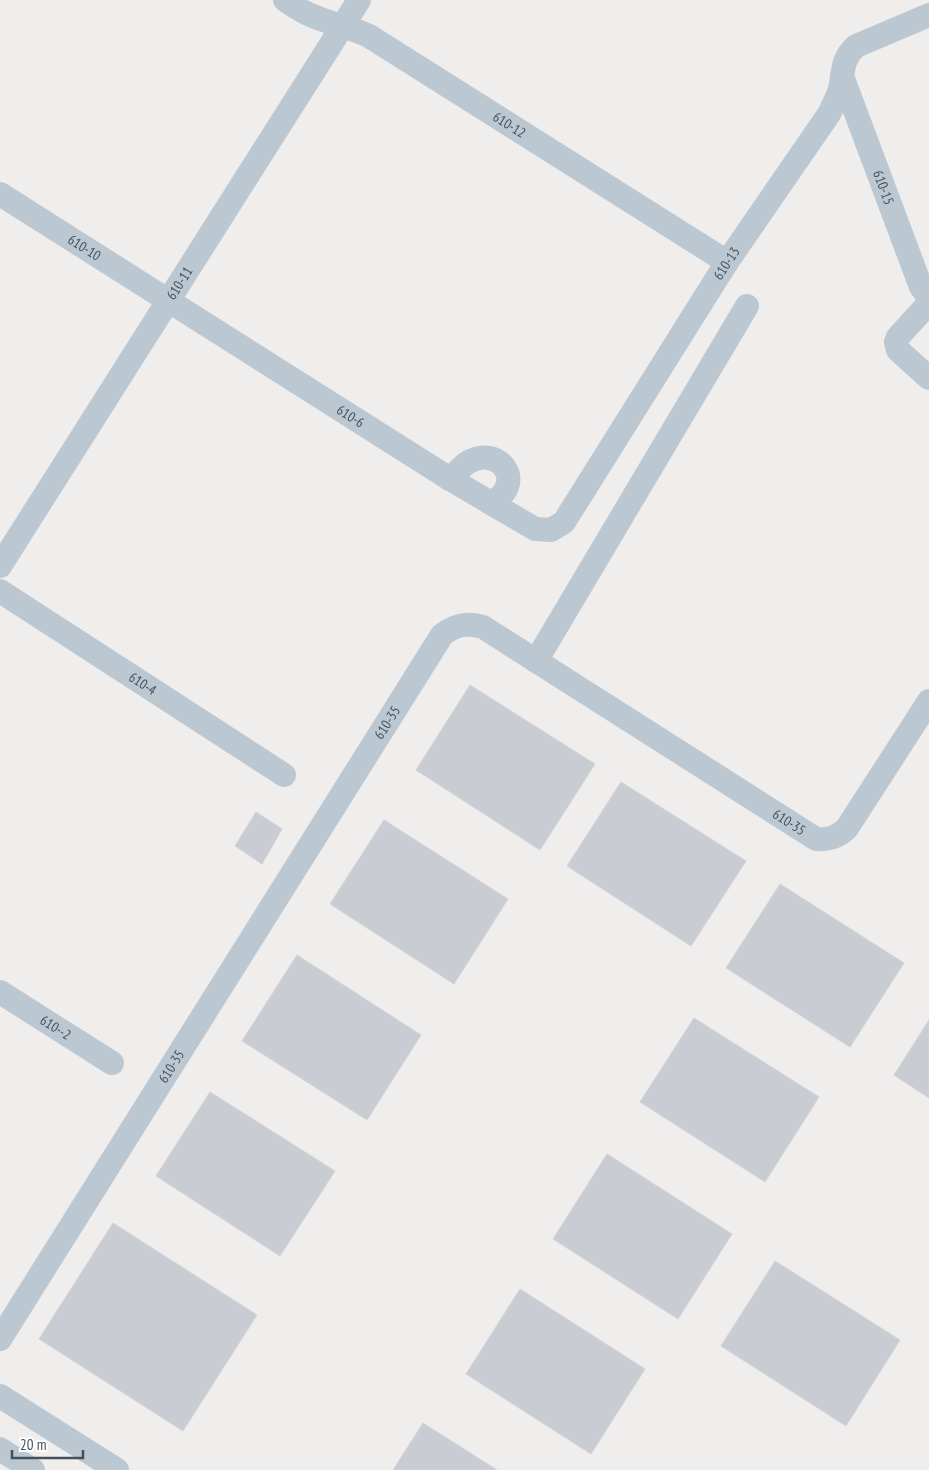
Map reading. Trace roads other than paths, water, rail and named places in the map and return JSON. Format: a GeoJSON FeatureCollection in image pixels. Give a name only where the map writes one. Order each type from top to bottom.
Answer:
{"type":"FeatureCollection","features":[{"type":"Feature","properties":{"kind":"street","name":"610-12"},"geometry":{"type":"LineString","coordinates":[[285,0],[302,11],[370,36],[727,262]]}},
{"type":"Feature","properties":{"kind":"street","name":"610-11"},"geometry":{"type":"LineString","coordinates":[[0,566],[359,0]]}},
{"type":"Feature","properties":{"kind":"street","name":"610-13"},"geometry":{"type":"LineString","coordinates":[[535,529],[550,530],[564,522],[727,262],[828,114],[835,102],[845,59],[856,46],[929,16]]}},
{"type":"Feature","properties":{"kind":"street","name":"610-15"},"geometry":{"type":"LineString","coordinates":[[842,76],[921,286],[929,297]]}},
{"type":"Feature","properties":{"kind":"street","name":"610-10"},"geometry":{"type":"LineString","coordinates":[[0,194],[168,301]]}},
{"type":"Feature","properties":{"kind":"street","name":"610-6"},"geometry":{"type":"LineString","coordinates":[[168,301],[450,479],[535,529]]}},
{"type":"Feature","properties":{"kind":"street"},"geometry":{"type":"LineString","coordinates":[[929,303],[898,337],[896,342],[898,350],[929,378]]}},
{"type":"Feature","properties":{"kind":"street"},"geometry":{"type":"LineString","coordinates":[[536,661],[747,306]]}},
{"type":"Feature","properties":{"kind":"street"},"geometry":{"type":"LineString","coordinates":[[450,479],[467,463],[475,459],[491,459],[500,462],[507,469],[509,478],[507,488],[503,494],[491,503]]}},
{"type":"Feature","properties":{"kind":"street","name":"610-4"},"geometry":{"type":"LineString","coordinates":[[0,591],[284,775]]}},
{"type":"Feature","properties":{"kind":"street","name":"610-35"},"geometry":{"type":"LineString","coordinates":[[0,1339],[442,635],[457,626],[474,625],[483,627],[816,839],[824,840],[841,834],[847,828],[929,701]]}},
{"type":"Feature","properties":{"kind":"street","name":"610--2"},"geometry":{"type":"LineString","coordinates":[[0,992],[112,1064]]}},
{"type":"Feature","properties":{"kind":"street"},"geometry":{"type":"LineString","coordinates":[[0,1396],[117,1470]]}},
{"type":"Feature","properties":{"kind":"street"},"geometry":{"type":"LineString","coordinates":[[0,1449],[33,1470]]}}]}
